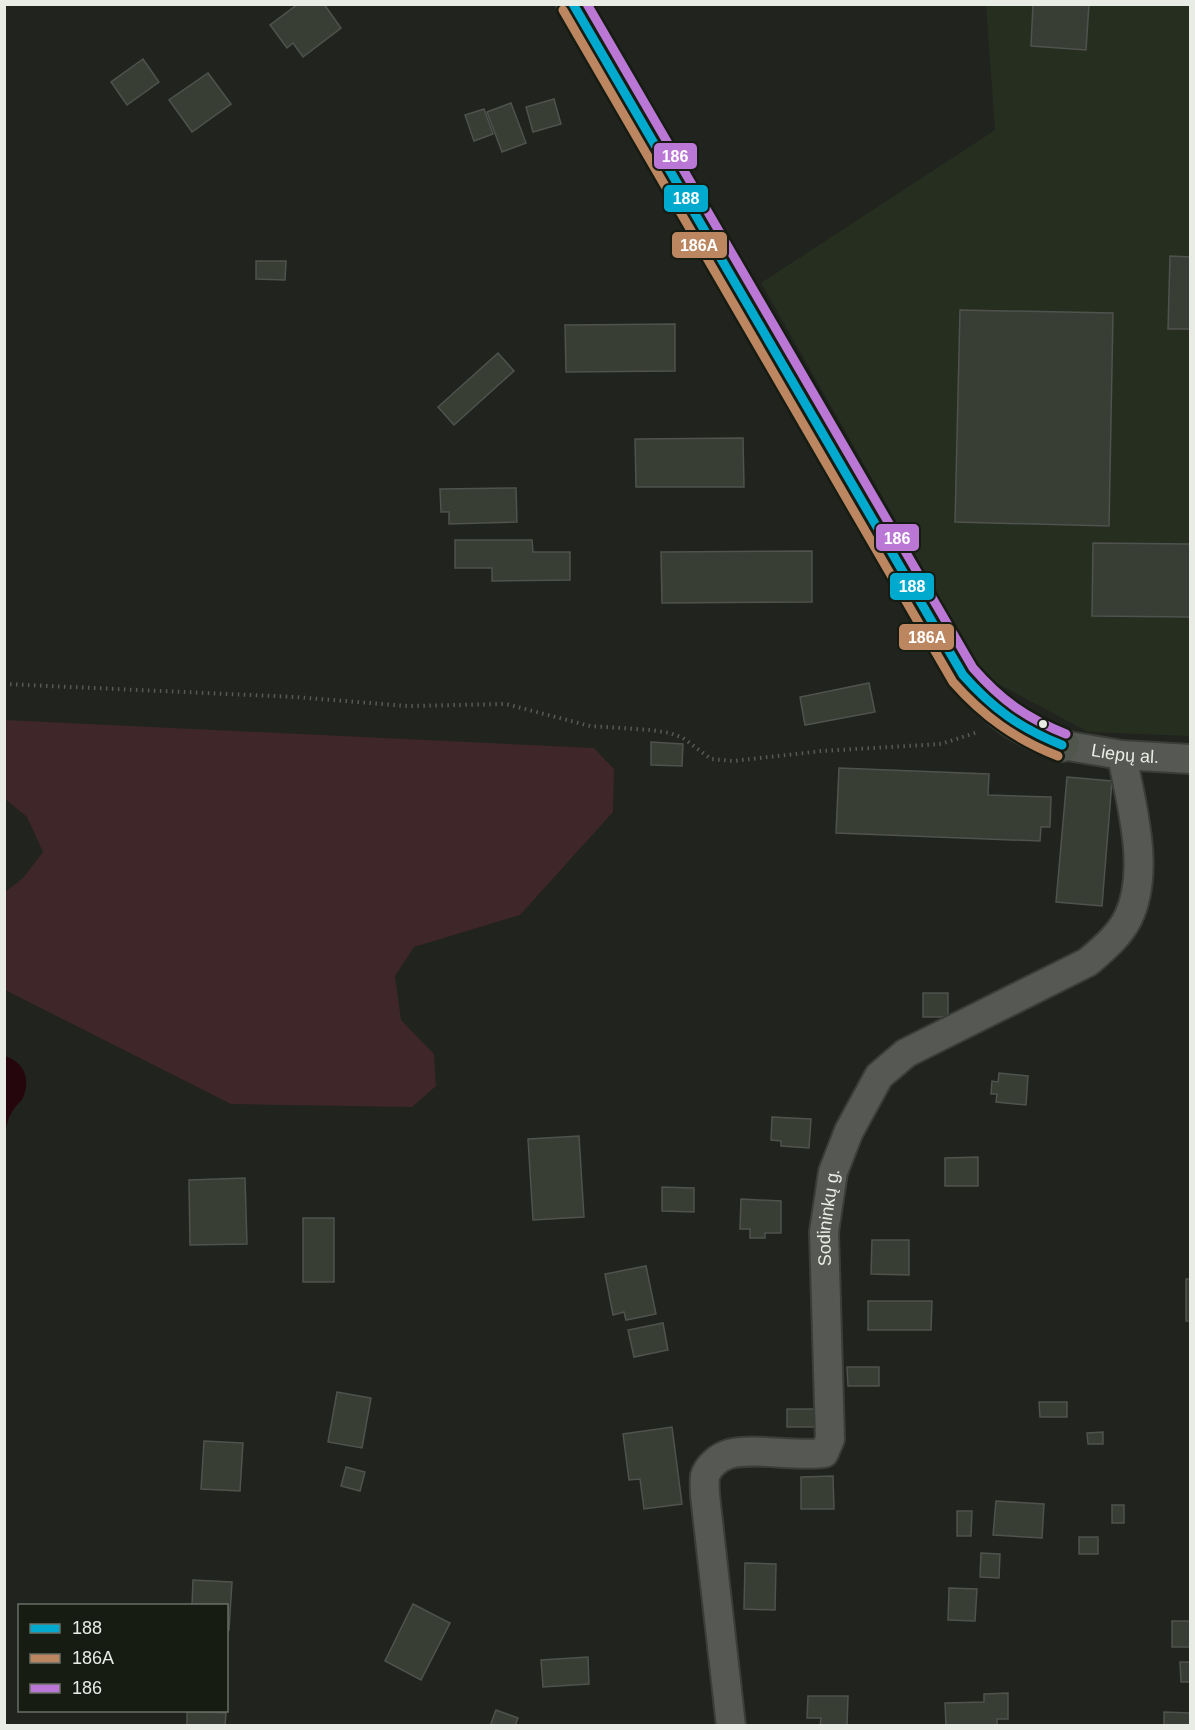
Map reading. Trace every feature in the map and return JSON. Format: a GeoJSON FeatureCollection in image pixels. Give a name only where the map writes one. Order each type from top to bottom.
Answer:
{"type":"FeatureCollection","features":[{"type":"Feature","properties":{"kind":"main road","name":"Liepų al."},"geometry":{"type":"LineString","coordinates":[[573,4],[963,675],[986,702],[1010,721],[1035,735],[1062,745]]}},
{"type":"Feature","properties":{"kind":"street","name":"Liepų al."},"geometry":{"type":"LineString","coordinates":[[1062,745],[1122,755],[1191,759]]}},
{"type":"Feature","properties":{"kind":"street","name":"Sodininkų g."},"geometry":{"type":"LineString","coordinates":[[731,1725],[705,1495],[705,1476],[714,1462],[728,1454],[747,1452],[809,1455],[824,1453],[830,1439],[824,1232],[833,1172],[849,1131],[879,1076],[906,1053],[1088,962],[1112,941],[1128,919],[1138,890],[1139,855],[1122,755]]}},
{"type":"Feature","properties":{"kind":"path"},"geometry":{"type":"LineString","coordinates":[[4,684],[294,697],[407,706],[507,704],[590,726],[670,733],[683,738],[711,759],[733,760],[822,750],[941,744],[1010,721]]}},
{"type":"Feature","properties":{"kind":"shaded area"},"geometry":{"type":"Polygon","coordinates":[[[986,5],[1190,5],[1190,736],[1088,732],[985,677],[761,283],[995,130],[986,5]]]}},
{"type":"Feature","properties":{"kind":"shaded area"},"geometry":{"type":"Polygon","coordinates":[[[5,720],[594,748],[614,769],[613,812],[520,915],[414,947],[395,976],[401,1020],[434,1054],[436,1086],[412,1107],[231,1104],[5,990],[5,892],[23,878],[43,852],[27,817],[5,799],[5,720]]]}},
{"type":"Feature","properties":{"kind":"shaded area"},"geometry":{"type":"Polygon","coordinates":[[[5,1056],[17,1062],[21,1067],[26,1084],[23,1098],[11,1114],[5,1132],[5,1056]]]}},
{"type":"Feature","properties":{"kind":"building"},"geometry":{"type":"Polygon","coordinates":[[[298,4],[324,4],[341,28],[303,57],[293,43],[287,48],[270,25],[298,4]]]}},
{"type":"Feature","properties":{"kind":"building"},"geometry":{"type":"Polygon","coordinates":[[[1033,4],[1089,4],[1086,50],[1031,46],[1033,4]]]}},
{"type":"Feature","properties":{"kind":"building"},"geometry":{"type":"Polygon","coordinates":[[[143,59],[159,82],[127,105],[111,82],[143,59]]]}},
{"type":"Feature","properties":{"kind":"building"},"geometry":{"type":"Polygon","coordinates":[[[208,73],[231,104],[192,132],[169,100],[208,73]]]}},
{"type":"Feature","properties":{"kind":"building"},"geometry":{"type":"Polygon","coordinates":[[[554,99],[561,124],[533,132],[526,107],[554,99]]]}},
{"type":"Feature","properties":{"kind":"building"},"geometry":{"type":"Polygon","coordinates":[[[511,103],[526,143],[502,152],[487,112],[511,103]]]}},
{"type":"Feature","properties":{"kind":"building"},"geometry":{"type":"Polygon","coordinates":[[[484,109],[493,134],[474,141],[465,115],[484,109]]]}},
{"type":"Feature","properties":{"kind":"building"},"geometry":{"type":"Polygon","coordinates":[[[1170,256],[1190,257],[1190,329],[1168,329],[1170,256]]]}},
{"type":"Feature","properties":{"kind":"building"},"geometry":{"type":"Polygon","coordinates":[[[256,261],[286,261],[285,280],[256,279],[256,261]]]}},
{"type":"Feature","properties":{"kind":"building"},"geometry":{"type":"Polygon","coordinates":[[[960,310],[1113,313],[1109,526],[955,522],[960,310]]]}},
{"type":"Feature","properties":{"kind":"building"},"geometry":{"type":"Polygon","coordinates":[[[675,324],[675,371],[566,372],[565,325],[675,324]]]}},
{"type":"Feature","properties":{"kind":"building"},"geometry":{"type":"Polygon","coordinates":[[[498,353],[514,371],[454,425],[438,407],[498,353]]]}},
{"type":"Feature","properties":{"kind":"building"},"geometry":{"type":"Polygon","coordinates":[[[743,438],[744,487],[636,487],[635,439],[743,438]]]}},
{"type":"Feature","properties":{"kind":"building"},"geometry":{"type":"Polygon","coordinates":[[[516,488],[517,522],[449,524],[449,512],[441,512],[440,489],[516,488]]]}},
{"type":"Feature","properties":{"kind":"building"},"geometry":{"type":"Polygon","coordinates":[[[455,540],[532,540],[533,552],[570,552],[570,580],[492,581],[492,568],[455,568],[455,540]]]}},
{"type":"Feature","properties":{"kind":"building"},"geometry":{"type":"Polygon","coordinates":[[[1093,543],[1190,544],[1190,617],[1092,616],[1093,543]]]}},
{"type":"Feature","properties":{"kind":"building"},"geometry":{"type":"Polygon","coordinates":[[[812,551],[812,602],[662,603],[661,552],[812,551]]]}},
{"type":"Feature","properties":{"kind":"building"},"geometry":{"type":"Polygon","coordinates":[[[869,683],[875,712],[805,725],[800,697],[869,683]]]}},
{"type":"Feature","properties":{"kind":"building"},"geometry":{"type":"Polygon","coordinates":[[[651,742],[683,744],[682,766],[651,765],[651,742]]]}},
{"type":"Feature","properties":{"kind":"building"},"geometry":{"type":"Polygon","coordinates":[[[839,768],[989,774],[988,795],[1051,797],[1050,827],[1041,827],[1040,841],[836,833],[839,768]]]}},
{"type":"Feature","properties":{"kind":"building"},"geometry":{"type":"Polygon","coordinates":[[[1067,777],[1112,781],[1102,906],[1056,902],[1067,777]]]}},
{"type":"Feature","properties":{"kind":"building"},"geometry":{"type":"Polygon","coordinates":[[[923,993],[948,993],[948,1017],[923,1017],[923,993]]]}},
{"type":"Feature","properties":{"kind":"building"},"geometry":{"type":"Polygon","coordinates":[[[999,1073],[1028,1076],[1026,1105],[996,1102],[997,1094],[991,1094],[992,1081],[998,1082],[999,1073]]]}},
{"type":"Feature","properties":{"kind":"building"},"geometry":{"type":"Polygon","coordinates":[[[772,1117],[811,1119],[809,1148],[781,1146],[781,1141],[771,1140],[772,1117]]]}},
{"type":"Feature","properties":{"kind":"building"},"geometry":{"type":"Polygon","coordinates":[[[579,1136],[584,1217],[533,1220],[528,1139],[579,1136]]]}},
{"type":"Feature","properties":{"kind":"building"},"geometry":{"type":"Polygon","coordinates":[[[978,1157],[978,1186],[945,1186],[945,1158],[978,1157]]]}},
{"type":"Feature","properties":{"kind":"building"},"geometry":{"type":"Polygon","coordinates":[[[245,1178],[247,1244],[190,1245],[189,1180],[245,1178]]]}},
{"type":"Feature","properties":{"kind":"building"},"geometry":{"type":"Polygon","coordinates":[[[662,1187],[694,1188],[694,1212],[662,1211],[662,1187]]]}},
{"type":"Feature","properties":{"kind":"building"},"geometry":{"type":"Polygon","coordinates":[[[741,1199],[781,1201],[781,1233],[765,1233],[765,1238],[750,1238],[750,1229],[740,1229],[741,1199]]]}},
{"type":"Feature","properties":{"kind":"building"},"geometry":{"type":"Polygon","coordinates":[[[303,1218],[334,1218],[334,1282],[303,1282],[303,1218]]]}},
{"type":"Feature","properties":{"kind":"building"},"geometry":{"type":"Polygon","coordinates":[[[872,1240],[909,1240],[909,1275],[871,1274],[872,1240]]]}},
{"type":"Feature","properties":{"kind":"building"},"geometry":{"type":"Polygon","coordinates":[[[646,1266],[656,1314],[626,1320],[624,1312],[613,1315],[605,1274],[646,1266]]]}},
{"type":"Feature","properties":{"kind":"building"},"geometry":{"type":"Polygon","coordinates":[[[1186,1279],[1190,1279],[1190,1321],[1186,1321],[1186,1279]]]}},
{"type":"Feature","properties":{"kind":"building"},"geometry":{"type":"Polygon","coordinates":[[[868,1301],[932,1301],[931,1330],[868,1330],[868,1301]]]}},
{"type":"Feature","properties":{"kind":"building"},"geometry":{"type":"Polygon","coordinates":[[[663,1323],[668,1350],[634,1357],[628,1330],[663,1323]]]}},
{"type":"Feature","properties":{"kind":"building"},"geometry":{"type":"Polygon","coordinates":[[[847,1367],[879,1367],[879,1386],[848,1386],[847,1367]]]}},
{"type":"Feature","properties":{"kind":"building"},"geometry":{"type":"Polygon","coordinates":[[[337,1392],[371,1398],[362,1448],[328,1442],[337,1392]]]}},
{"type":"Feature","properties":{"kind":"building"},"geometry":{"type":"Polygon","coordinates":[[[1039,1402],[1067,1402],[1067,1417],[1040,1417],[1039,1402]]]}},
{"type":"Feature","properties":{"kind":"building"},"geometry":{"type":"Polygon","coordinates":[[[787,1409],[816,1409],[816,1427],[787,1427],[787,1409]]]}},
{"type":"Feature","properties":{"kind":"building"},"geometry":{"type":"Polygon","coordinates":[[[672,1427],[682,1504],[644,1509],[640,1479],[629,1480],[623,1434],[672,1427]]]}},
{"type":"Feature","properties":{"kind":"building"},"geometry":{"type":"Polygon","coordinates":[[[1103,1432],[1103,1444],[1088,1444],[1087,1433],[1103,1432]]]}},
{"type":"Feature","properties":{"kind":"building"},"geometry":{"type":"Polygon","coordinates":[[[204,1441],[243,1443],[240,1491],[201,1489],[204,1441]]]}},
{"type":"Feature","properties":{"kind":"building"},"geometry":{"type":"Polygon","coordinates":[[[346,1467],[365,1472],[360,1491],[341,1486],[346,1467]]]}},
{"type":"Feature","properties":{"kind":"building"},"geometry":{"type":"Polygon","coordinates":[[[833,1476],[834,1509],[801,1509],[801,1477],[833,1476]]]}},
{"type":"Feature","properties":{"kind":"building"},"geometry":{"type":"Polygon","coordinates":[[[996,1501],[1044,1504],[1042,1538],[993,1535],[996,1501]]]}},
{"type":"Feature","properties":{"kind":"building"},"geometry":{"type":"Polygon","coordinates":[[[1112,1505],[1124,1505],[1124,1523],[1112,1523],[1112,1505]]]}},
{"type":"Feature","properties":{"kind":"building"},"geometry":{"type":"Polygon","coordinates":[[[957,1511],[972,1511],[971,1536],[957,1536],[957,1511]]]}},
{"type":"Feature","properties":{"kind":"building"},"geometry":{"type":"Polygon","coordinates":[[[1079,1537],[1098,1537],[1098,1554],[1079,1554],[1079,1537]]]}},
{"type":"Feature","properties":{"kind":"building"},"geometry":{"type":"Polygon","coordinates":[[[981,1553],[1000,1554],[999,1578],[980,1577],[981,1553]]]}},
{"type":"Feature","properties":{"kind":"building"},"geometry":{"type":"Polygon","coordinates":[[[745,1563],[776,1564],[775,1610],[744,1609],[745,1563]]]}},
{"type":"Feature","properties":{"kind":"building"},"geometry":{"type":"Polygon","coordinates":[[[193,1580],[232,1582],[229,1630],[228,1604],[192,1604],[193,1580]]]}},
{"type":"Feature","properties":{"kind":"building"},"geometry":{"type":"Polygon","coordinates":[[[949,1588],[977,1589],[975,1621],[948,1620],[949,1588]]]}},
{"type":"Feature","properties":{"kind":"building"},"geometry":{"type":"Polygon","coordinates":[[[413,1604],[450,1623],[421,1680],[385,1661],[413,1604]]]}},
{"type":"Feature","properties":{"kind":"building"},"geometry":{"type":"Polygon","coordinates":[[[1172,1621],[1190,1621],[1190,1647],[1172,1647],[1172,1621]]]}},
{"type":"Feature","properties":{"kind":"building"},"geometry":{"type":"Polygon","coordinates":[[[588,1657],[589,1684],[543,1687],[541,1660],[588,1657]]]}},
{"type":"Feature","properties":{"kind":"building"},"geometry":{"type":"Polygon","coordinates":[[[1180,1662],[1190,1662],[1190,1682],[1181,1682],[1180,1662]]]}},
{"type":"Feature","properties":{"kind":"building"},"geometry":{"type":"Polygon","coordinates":[[[1008,1693],[1008,1719],[997,1719],[997,1726],[946,1726],[945,1703],[984,1702],[984,1694],[1008,1693]]]}},
{"type":"Feature","properties":{"kind":"building"},"geometry":{"type":"Polygon","coordinates":[[[808,1696],[848,1696],[847,1726],[820,1726],[821,1718],[807,1718],[808,1696]]]}},
{"type":"Feature","properties":{"kind":"building"},"geometry":{"type":"Polygon","coordinates":[[[496,1710],[518,1718],[515,1726],[490,1726],[496,1710]]]}},
{"type":"Feature","properties":{"kind":"building"},"geometry":{"type":"Polygon","coordinates":[[[187,1712],[226,1713],[225,1726],[187,1726],[187,1712]]]}},
{"type":"Feature","properties":{"kind":"building"},"geometry":{"type":"Polygon","coordinates":[[[1164,1712],[1190,1713],[1190,1726],[1164,1726],[1164,1712]]]}},
{"type":"Feature","properties":{"kind":"transit line","name":"188"},"geometry":{"type":"LineString","coordinates":[[573,4],[963,675],[996,708],[1033,732],[1062,745]]}},
{"type":"Feature","properties":{"kind":"transit line","name":"186"},"geometry":{"type":"LineString","coordinates":[[587,4],[973,668],[1004,699],[1026,715],[1066,734]]}},
{"type":"Feature","properties":{"kind":"transit line","name":"186A"},"geometry":{"type":"LineString","coordinates":[[563,10],[953,682],[988,716],[1014,734],[1058,756]]}}]}
